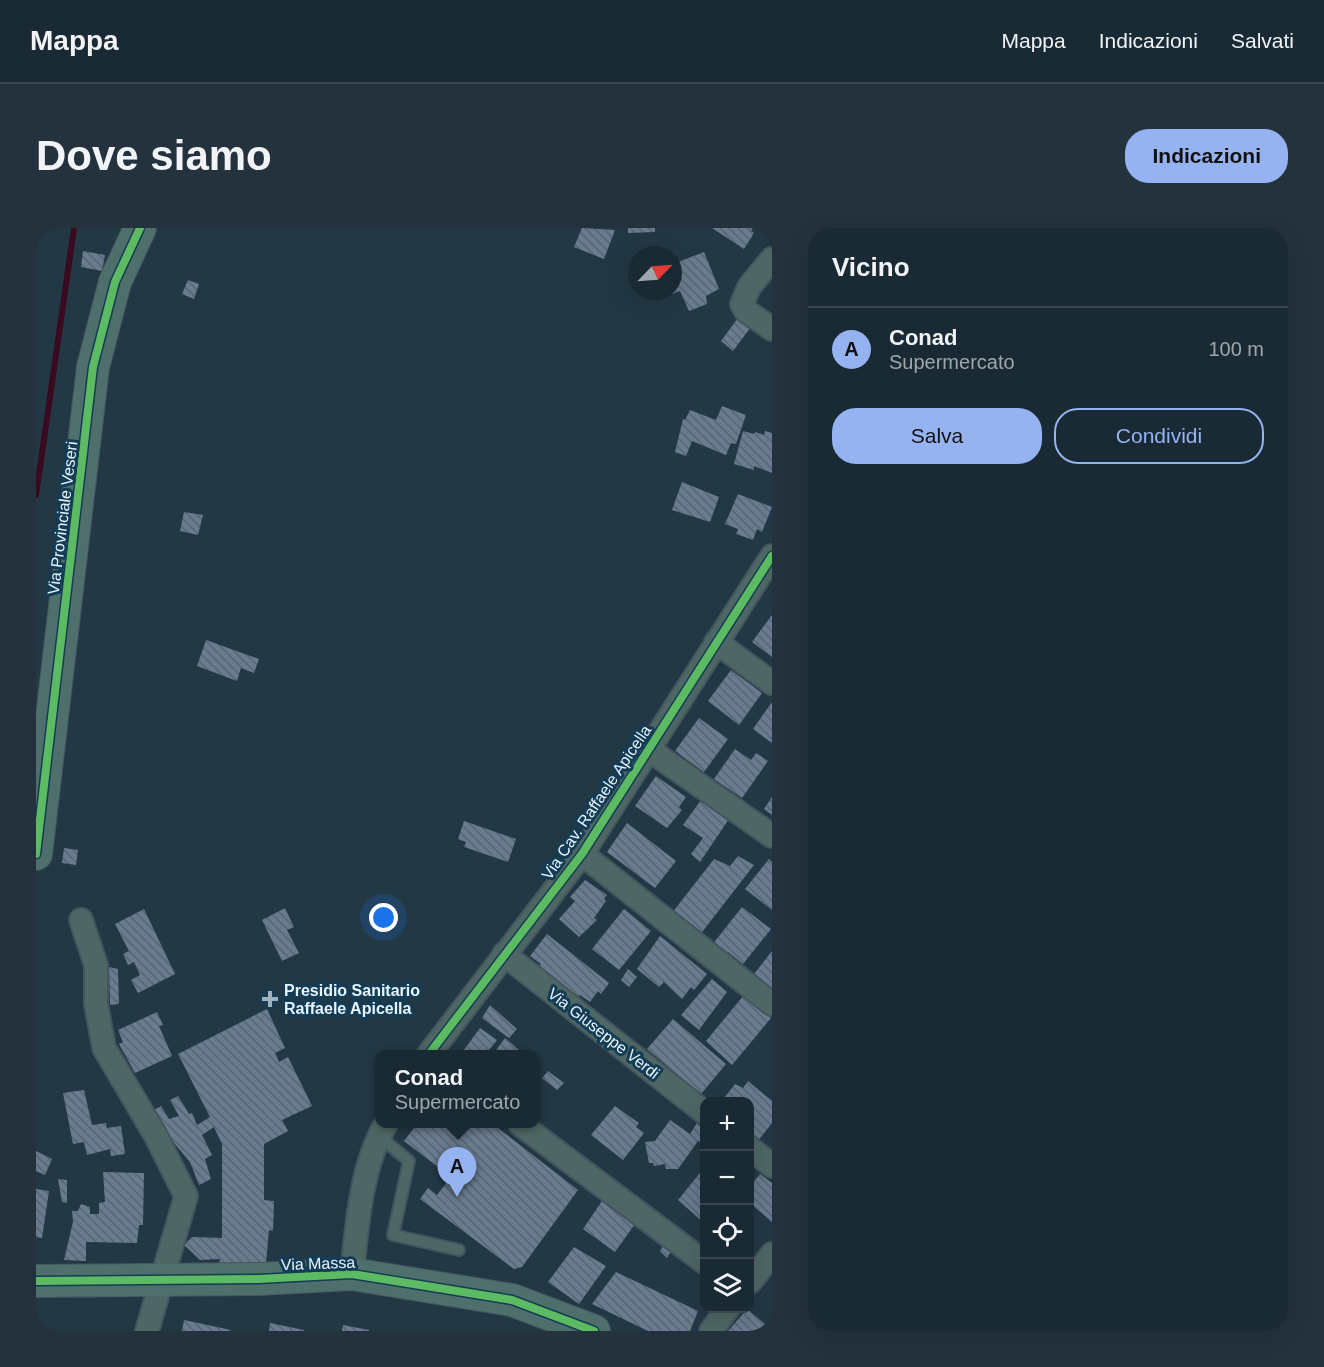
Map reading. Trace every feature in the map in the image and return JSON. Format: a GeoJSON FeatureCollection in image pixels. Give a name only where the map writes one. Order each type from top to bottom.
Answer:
{"type":"FeatureCollection","features":[{"type":"Feature","properties":{"kind":"street","name":"Via Provinciale Veseri"},"geometry":{"type":"LineString","coordinates":[[36,854],[93,367],[115,282],[140,228]]}},
{"type":"Feature","properties":{"kind":"street"},"geometry":{"type":"LineString","coordinates":[[772,259],[749,287],[742,304],[746,311],[772,329]]}},
{"type":"Feature","properties":{"kind":"street","name":"Via Cav. Raffaele Apicella"},"geometry":{"type":"LineString","coordinates":[[432,1050],[582,854],[772,556]]}},
{"type":"Feature","properties":{"kind":"street"},"geometry":{"type":"LineString","coordinates":[[716,642],[772,683]]}},
{"type":"Feature","properties":{"kind":"street"},"geometry":{"type":"LineString","coordinates":[[648,749],[772,836]]}},
{"type":"Feature","properties":{"kind":"street"},"geometry":{"type":"LineString","coordinates":[[582,854],[772,1005]]}},
{"type":"Feature","properties":{"kind":"street"},"geometry":{"type":"LineString","coordinates":[[81,920],[96,965],[96,1004],[105,1048],[186,1196],[147,1331]]}},
{"type":"Feature","properties":{"kind":"street","name":"Via Giuseppe Verdi"},"geometry":{"type":"LineString","coordinates":[[504,954],[700,1108]]}},
{"type":"Feature","properties":{"kind":"street"},"geometry":{"type":"LineString","coordinates":[[525,1128],[701,1259]]}},
{"type":"Feature","properties":{"kind":"street"},"geometry":{"type":"LineString","coordinates":[[352,1274],[359,1207],[383,1130]]}},
{"type":"Feature","properties":{"kind":"street"},"geometry":{"type":"LineString","coordinates":[[754,1151],[772,1166]]}},
{"type":"Feature","properties":{"kind":"street"},"geometry":{"type":"LineString","coordinates":[[754,1277],[772,1254]]}},
{"type":"Feature","properties":{"kind":"street","name":"Via Massa"},"geometry":{"type":"LineString","coordinates":[[36,1281],[259,1279],[352,1274],[512,1300],[594,1331]]}},
{"type":"Feature","properties":{"kind":"street"},"geometry":{"type":"LineString","coordinates":[[711,1331],[724,1313]]}},
{"type":"Feature","properties":{"kind":"lane"},"geometry":{"type":"LineString","coordinates":[[383,1130],[409,1161],[393,1235],[459,1250]]}},
{"type":"Feature","properties":{"kind":"building"},"geometry":{"type":"Polygon","coordinates":[[[582,228],[615,230],[604,259],[574,247],[582,228]]]}},
{"type":"Feature","properties":{"kind":"building"},"geometry":{"type":"Polygon","coordinates":[[[628,228],[655,228],[655,232],[628,233],[628,228]]]}},
{"type":"Feature","properties":{"kind":"building"},"geometry":{"type":"Polygon","coordinates":[[[712,228],[753,228],[751,231],[754,233],[744,249],[712,228]]]}},
{"type":"Feature","properties":{"kind":"building"},"geometry":{"type":"Polygon","coordinates":[[[83,251],[105,255],[102,271],[81,267],[83,251]]]}},
{"type":"Feature","properties":{"kind":"building"},"geometry":{"type":"Polygon","coordinates":[[[704,252],[719,289],[706,296],[707,304],[689,311],[682,295],[682,260],[704,252]]]}},
{"type":"Feature","properties":{"kind":"building"},"geometry":{"type":"Polygon","coordinates":[[[188,280],[199,284],[194,299],[182,294],[188,280]]]}},
{"type":"Feature","properties":{"kind":"building"},"geometry":{"type":"Polygon","coordinates":[[[738,318],[751,327],[733,351],[721,341],[738,318]]]}},
{"type":"Feature","properties":{"kind":"building"},"geometry":{"type":"Polygon","coordinates":[[[722,406],[746,415],[736,444],[731,443],[726,455],[692,441],[686,456],[675,452],[683,419],[685,420],[690,410],[716,420],[722,406]]]}},
{"type":"Feature","properties":{"kind":"building"},"geometry":{"type":"Polygon","coordinates":[[[743,431],[764,435],[765,431],[772,433],[772,473],[754,466],[754,470],[734,464],[743,431]]]}},
{"type":"Feature","properties":{"kind":"building"},"geometry":{"type":"Polygon","coordinates":[[[682,482],[719,497],[710,522],[672,510],[682,482]]]}},
{"type":"Feature","properties":{"kind":"building"},"geometry":{"type":"Polygon","coordinates":[[[738,494],[772,507],[762,532],[757,529],[753,540],[736,534],[738,529],[725,524],[738,494]]]}},
{"type":"Feature","properties":{"kind":"building"},"geometry":{"type":"Polygon","coordinates":[[[184,512],[203,515],[198,535],[180,531],[184,512]]]}},
{"type":"Feature","properties":{"kind":"building"},"geometry":{"type":"Polygon","coordinates":[[[772,615],[772,657],[752,642],[772,615]]]}},
{"type":"Feature","properties":{"kind":"building"},"geometry":{"type":"Polygon","coordinates":[[[206,640],[259,659],[254,673],[241,668],[237,681],[197,666],[206,640]]]}},
{"type":"Feature","properties":{"kind":"building"},"geometry":{"type":"Polygon","coordinates":[[[731,670],[762,693],[739,725],[708,701],[731,670]]]}},
{"type":"Feature","properties":{"kind":"building"},"geometry":{"type":"Polygon","coordinates":[[[772,702],[772,743],[753,729],[772,702]]]}},
{"type":"Feature","properties":{"kind":"building"},"geometry":{"type":"Polygon","coordinates":[[[699,718],[728,739],[704,772],[675,751],[699,718]]]}},
{"type":"Feature","properties":{"kind":"building"},"geometry":{"type":"Polygon","coordinates":[[[735,749],[751,760],[756,753],[768,761],[742,798],[714,779],[735,749]]]}},
{"type":"Feature","properties":{"kind":"building"},"geometry":{"type":"Polygon","coordinates":[[[656,776],[686,797],[679,807],[682,810],[667,828],[635,806],[656,776]]]}},
{"type":"Feature","properties":{"kind":"building"},"geometry":{"type":"Polygon","coordinates":[[[772,797],[772,815],[764,809],[772,797]]]}},
{"type":"Feature","properties":{"kind":"building"},"geometry":{"type":"Polygon","coordinates":[[[701,800],[729,819],[700,862],[691,854],[703,838],[683,825],[701,800]]]}},
{"type":"Feature","properties":{"kind":"building"},"geometry":{"type":"Polygon","coordinates":[[[464,821],[516,839],[508,862],[464,847],[466,842],[458,839],[464,821]]]}},
{"type":"Feature","properties":{"kind":"building"},"geometry":{"type":"Polygon","coordinates":[[[627,823],[676,861],[655,888],[607,852],[627,823]]]}},
{"type":"Feature","properties":{"kind":"building"},"geometry":{"type":"Polygon","coordinates":[[[64,848],[78,850],[76,865],[62,863],[64,848]]]}},
{"type":"Feature","properties":{"kind":"building"},"geometry":{"type":"Polygon","coordinates":[[[738,856],[754,865],[699,936],[672,913],[714,859],[730,866],[738,856]]]}},
{"type":"Feature","properties":{"kind":"building"},"geometry":{"type":"Polygon","coordinates":[[[769,859],[772,862],[772,910],[745,889],[769,859]]]}},
{"type":"Feature","properties":{"kind":"building"},"geometry":{"type":"Polygon","coordinates":[[[585,880],[607,895],[604,899],[606,901],[594,918],[597,920],[579,937],[559,919],[575,901],[570,897],[585,880]]]}},
{"type":"Feature","properties":{"kind":"building"},"geometry":{"type":"Polygon","coordinates":[[[742,907],[771,929],[743,964],[728,952],[725,955],[712,945],[742,907]]]}},
{"type":"Feature","properties":{"kind":"building"},"geometry":{"type":"Polygon","coordinates":[[[285,908],[294,927],[287,930],[299,953],[282,961],[262,920],[285,908]]]}},
{"type":"Feature","properties":{"kind":"building"},"geometry":{"type":"Polygon","coordinates":[[[144,909],[175,974],[138,993],[131,980],[140,975],[134,962],[128,965],[123,954],[129,951],[115,924],[144,909]]]}},
{"type":"Feature","properties":{"kind":"building"},"geometry":{"type":"Polygon","coordinates":[[[624,909],[651,931],[619,970],[592,949],[624,909]]]}},
{"type":"Feature","properties":{"kind":"building"},"geometry":{"type":"Polygon","coordinates":[[[547,934],[609,983],[601,994],[598,991],[590,1002],[580,995],[578,997],[530,956],[547,934]]]}},
{"type":"Feature","properties":{"kind":"building"},"geometry":{"type":"Polygon","coordinates":[[[660,936],[707,974],[694,990],[691,987],[682,999],[664,982],[659,987],[637,969],[660,936]]]}},
{"type":"Feature","properties":{"kind":"building"},"geometry":{"type":"Polygon","coordinates":[[[772,951],[772,988],[754,974],[772,951]]]}},
{"type":"Feature","properties":{"kind":"building"},"geometry":{"type":"Polygon","coordinates":[[[109,967],[118,969],[119,1004],[110,1005],[109,967]]]}},
{"type":"Feature","properties":{"kind":"building"},"geometry":{"type":"Polygon","coordinates":[[[628,969],[637,977],[629,987],[621,980],[628,969]]]}},
{"type":"Feature","properties":{"kind":"building"},"geometry":{"type":"Polygon","coordinates":[[[712,979],[727,992],[699,1030],[681,1015],[712,979]]]}},
{"type":"Feature","properties":{"kind":"building"},"geometry":{"type":"Polygon","coordinates":[[[744,995],[771,1018],[732,1065],[706,1041],[744,995]]]}},
{"type":"Feature","properties":{"kind":"building"},"geometry":{"type":"Polygon","coordinates":[[[490,1005],[517,1029],[509,1038],[482,1018],[490,1005]]]}},
{"type":"Feature","properties":{"kind":"building"},"geometry":{"type":"Polygon","coordinates":[[[267,1009],[285,1048],[275,1053],[279,1062],[288,1057],[312,1106],[282,1120],[288,1131],[264,1144],[264,1200],[274,1201],[273,1231],[269,1230],[266,1263],[219,1264],[220,1259],[200,1260],[184,1245],[192,1237],[222,1238],[222,1144],[214,1127],[202,1135],[212,1155],[205,1159],[211,1179],[199,1185],[190,1162],[158,1124],[152,1111],[161,1106],[169,1119],[179,1116],[170,1100],[178,1096],[189,1114],[192,1113],[197,1125],[210,1117],[178,1054],[267,1009]]]}},
{"type":"Feature","properties":{"kind":"building"},"geometry":{"type":"Polygon","coordinates":[[[157,1012],[163,1025],[159,1026],[172,1056],[135,1073],[119,1044],[123,1042],[118,1030],[157,1012]]]}},
{"type":"Feature","properties":{"kind":"building"},"geometry":{"type":"Polygon","coordinates":[[[673,1019],[726,1064],[701,1094],[647,1049],[673,1019]]]}},
{"type":"Feature","properties":{"kind":"building"},"geometry":{"type":"Polygon","coordinates":[[[480,1028],[497,1040],[489,1050],[464,1050],[480,1028]]]}},
{"type":"Feature","properties":{"kind":"building"},"geometry":{"type":"Polygon","coordinates":[[[505,1038],[519,1050],[496,1050],[505,1038]]]}},
{"type":"Feature","properties":{"kind":"building"},"geometry":{"type":"Polygon","coordinates":[[[548,1071],[564,1083],[557,1090],[542,1078],[548,1071]]]}},
{"type":"Feature","properties":{"kind":"building"},"geometry":{"type":"Polygon","coordinates":[[[748,1081],[772,1101],[772,1123],[757,1142],[754,1139],[754,1097],[725,1097],[735,1084],[743,1088],[748,1081]]]}},
{"type":"Feature","properties":{"kind":"building"},"geometry":{"type":"Polygon","coordinates":[[[84,1090],[92,1125],[106,1123],[107,1128],[121,1126],[125,1154],[111,1156],[110,1149],[87,1155],[84,1142],[73,1144],[63,1093],[84,1090]]]}},
{"type":"Feature","properties":{"kind":"building"},"geometry":{"type":"Polygon","coordinates":[[[615,1106],[639,1123],[636,1127],[644,1133],[623,1160],[591,1135],[615,1106]]]}},
{"type":"Feature","properties":{"kind":"building"},"geometry":{"type":"Polygon","coordinates":[[[670,1120],[690,1134],[697,1123],[700,1126],[700,1142],[698,1141],[678,1169],[666,1169],[665,1164],[654,1166],[653,1163],[649,1163],[645,1142],[655,1141],[670,1120]]]}},
{"type":"Feature","properties":{"kind":"building"},"geometry":{"type":"Polygon","coordinates":[[[414,1128],[498,1128],[578,1190],[522,1267],[514,1269],[420,1199],[428,1188],[437,1195],[451,1177],[404,1141],[414,1128]]]}},
{"type":"Feature","properties":{"kind":"building"},"geometry":{"type":"Polygon","coordinates":[[[36,1151],[52,1159],[45,1175],[36,1171],[36,1151]]]}},
{"type":"Feature","properties":{"kind":"building"},"geometry":{"type":"Polygon","coordinates":[[[103,1172],[144,1173],[143,1225],[139,1225],[137,1243],[86,1242],[86,1261],[64,1260],[73,1222],[72,1211],[78,1211],[81,1204],[90,1207],[90,1214],[99,1214],[99,1203],[105,1202],[103,1172]]]}},
{"type":"Feature","properties":{"kind":"building"},"geometry":{"type":"Polygon","coordinates":[[[700,1173],[700,1219],[678,1200],[700,1173]]]}},
{"type":"Feature","properties":{"kind":"building"},"geometry":{"type":"Polygon","coordinates":[[[760,1174],[772,1183],[772,1222],[754,1206],[754,1181],[760,1174]]]}},
{"type":"Feature","properties":{"kind":"building"},"geometry":{"type":"Polygon","coordinates":[[[58,1179],[67,1180],[67,1203],[62,1202],[58,1179]]]}},
{"type":"Feature","properties":{"kind":"building"},"geometry":{"type":"Polygon","coordinates":[[[36,1189],[49,1191],[42,1238],[36,1237],[36,1189]]]}},
{"type":"Feature","properties":{"kind":"building"},"geometry":{"type":"Polygon","coordinates":[[[602,1201],[635,1224],[615,1252],[583,1229],[602,1201]]]}},
{"type":"Feature","properties":{"kind":"building"},"geometry":{"type":"Polygon","coordinates":[[[666,1240],[674,1246],[667,1258],[660,1251],[666,1240]]]}},
{"type":"Feature","properties":{"kind":"building"},"geometry":{"type":"Polygon","coordinates":[[[574,1247],[606,1266],[579,1304],[548,1282],[574,1247]]]}},
{"type":"Feature","properties":{"kind":"building"},"geometry":{"type":"Polygon","coordinates":[[[616,1272],[698,1311],[690,1331],[648,1331],[592,1304],[616,1272]]]}},
{"type":"Feature","properties":{"kind":"building"},"geometry":{"type":"Polygon","coordinates":[[[744,1313],[752,1313],[772,1330],[772,1331],[728,1331],[744,1313]]]}},
{"type":"Feature","properties":{"kind":"building"},"geometry":{"type":"Polygon","coordinates":[[[184,1320],[231,1330],[182,1331],[184,1320]]]}},
{"type":"Feature","properties":{"kind":"building"},"geometry":{"type":"Polygon","coordinates":[[[270,1323],[304,1330],[304,1331],[269,1331],[270,1323]]]}},
{"type":"Feature","properties":{"kind":"building"},"geometry":{"type":"Polygon","coordinates":[[[343,1325],[369,1330],[369,1331],[342,1331],[343,1325]]]}},
{"type":"Feature","properties":{"kind":"waterway"},"geometry":{"type":"LineString","coordinates":[[36,495],[74,228]]}},
{"type":"Feature","properties":{"kind":"cycle path"},"geometry":{"type":"LineString","coordinates":[[36,854],[93,367],[115,282],[140,228]]}},
{"type":"Feature","properties":{"kind":"cycle path"},"geometry":{"type":"LineString","coordinates":[[432,1050],[582,854],[772,556]]}},
{"type":"Feature","properties":{"kind":"cycle path"},"geometry":{"type":"LineString","coordinates":[[36,1281],[259,1279],[352,1274],[512,1300],[594,1331]]}},
{"type":"Feature","properties":{"kind":"place","name":"Presidio Sanitario Raffaele Apicella"},"geometry":{"type":"Point","coordinates":[270,999]}},
{"type":"Feature","properties":{"kind":"place","name":"Conad"},"geometry":{"type":"Point","coordinates":[457,1197]}}]}
